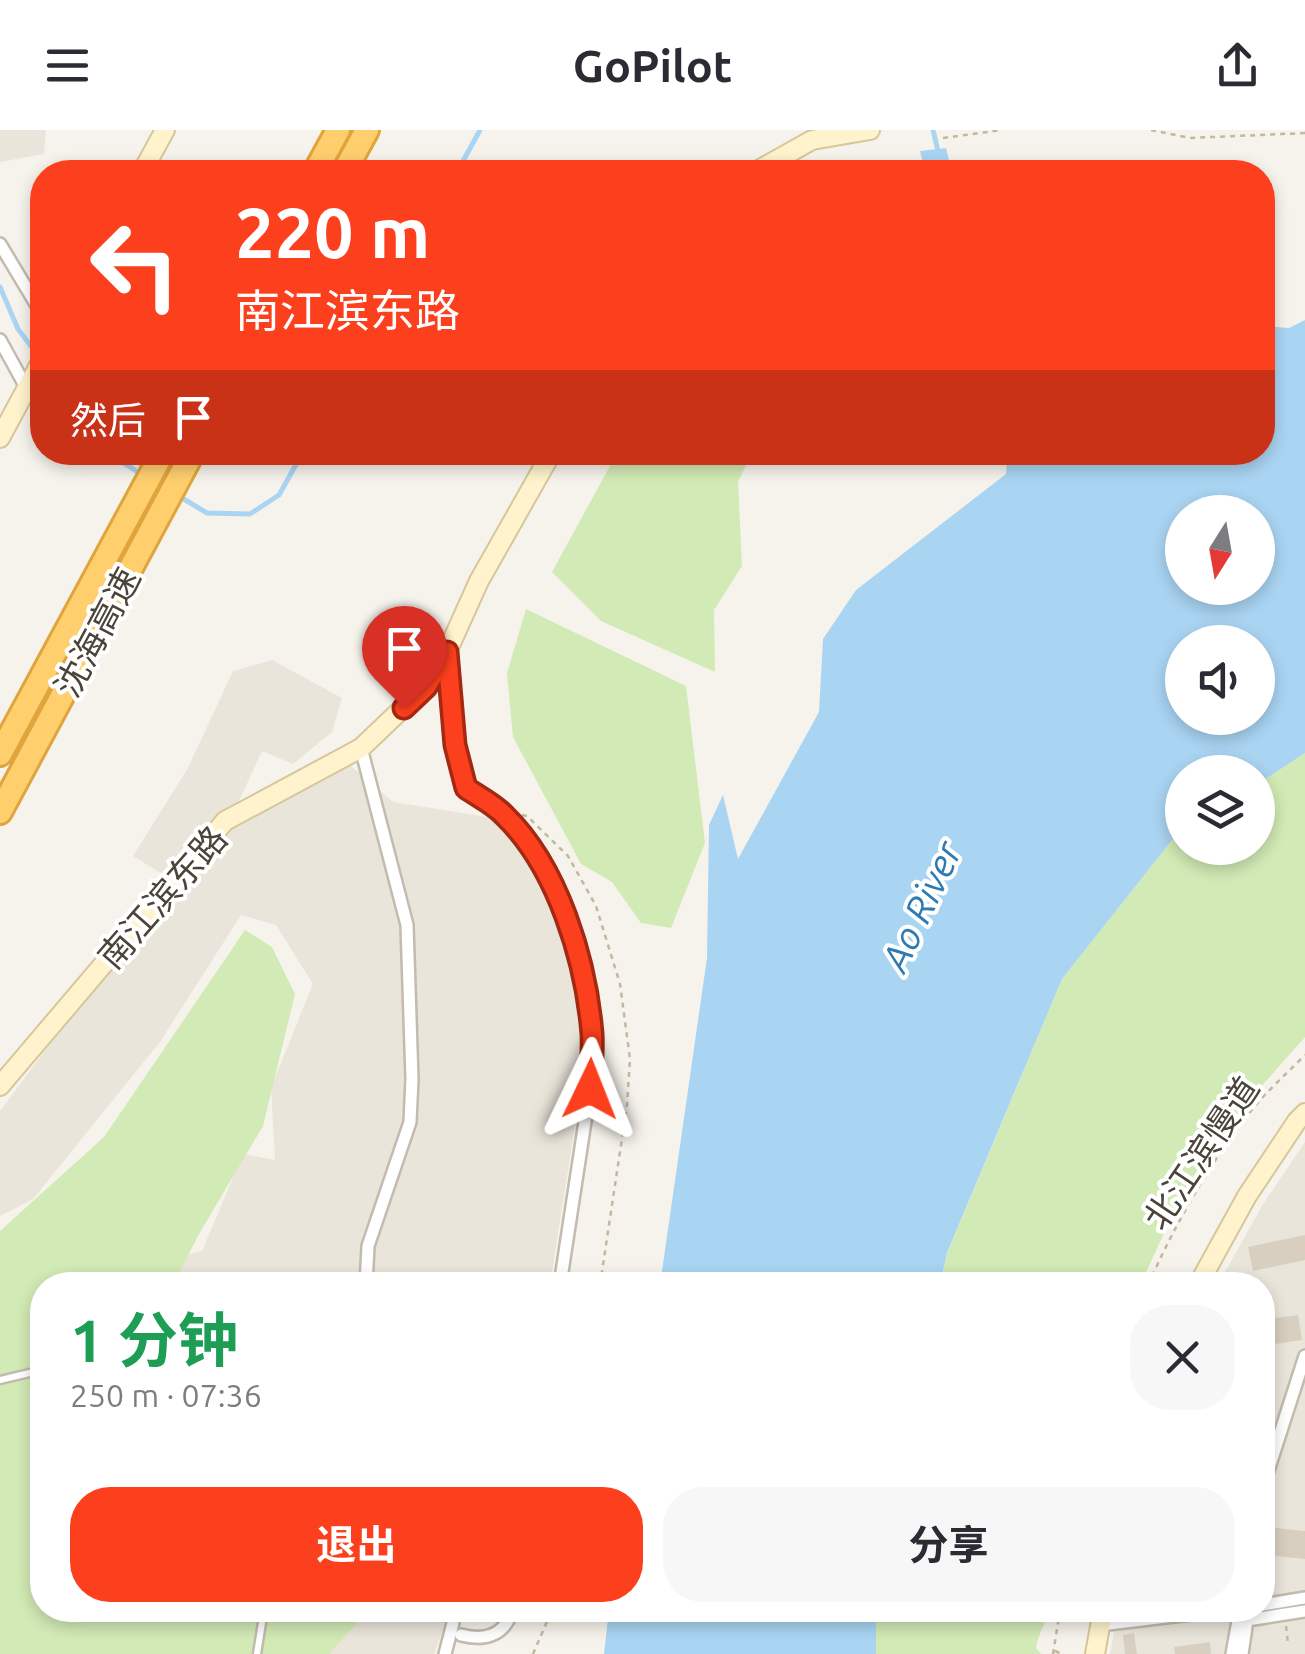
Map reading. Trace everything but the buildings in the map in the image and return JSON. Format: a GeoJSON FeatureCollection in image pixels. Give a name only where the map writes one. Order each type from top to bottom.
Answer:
{"type":"FeatureCollection","features":[{"type":"Feature","properties":{"kind":"highway"},"geometry":{"type":"LineString","coordinates":[[322,160],[338,130]]}},
{"type":"Feature","properties":{"kind":"highway"},"geometry":{"type":"LineString","coordinates":[[351,160],[367,130]]}},
{"type":"Feature","properties":{"kind":"highway","name":"沈海高速"},"geometry":{"type":"LineString","coordinates":[[0,754],[156,465]]}},
{"type":"Feature","properties":{"kind":"highway","name":"沈海高速"},"geometry":{"type":"LineString","coordinates":[[0,812],[187,465]]}},
{"type":"Feature","properties":{"kind":"main road"},"geometry":{"type":"LineString","coordinates":[[149,160],[165,130]]}},
{"type":"Feature","properties":{"kind":"main road"},"geometry":{"type":"LineString","coordinates":[[772,160],[806,135],[870,130]]}},
{"type":"Feature","properties":{"kind":"main road"},"geometry":{"type":"LineString","coordinates":[[0,438],[30,384]]}},
{"type":"Feature","properties":{"kind":"main road","name":"南江滨东路"},"geometry":{"type":"LineString","coordinates":[[0,1086],[225,821],[361,748],[426,687],[447,652],[479,581],[545,465]]}},
{"type":"Feature","properties":{"kind":"main road"},"geometry":{"type":"LineString","coordinates":[[1205,1272],[1247,1196],[1305,1113]]}},
{"type":"Feature","properties":{"kind":"main road"},"geometry":{"type":"LineString","coordinates":[[1096,1654],[1101,1622]]}},
{"type":"Feature","properties":{"kind":"street"},"geometry":{"type":"LineString","coordinates":[[0,244],[30,294]]}},
{"type":"Feature","properties":{"kind":"street"},"geometry":{"type":"LineString","coordinates":[[0,340],[30,384]]}},
{"type":"Feature","properties":{"kind":"street"},"geometry":{"type":"LineString","coordinates":[[447,652],[455,745],[466,788],[501,811],[522,834],[557,892],[582,972],[592,1036],[590,1089],[562,1272]]}},
{"type":"Feature","properties":{"kind":"street"},"geometry":{"type":"LineString","coordinates":[[361,748],[407,925],[412,1079],[410,1122],[368,1246],[367,1272]]}},
{"type":"Feature","properties":{"kind":"street"},"geometry":{"type":"LineString","coordinates":[[1275,1449],[1305,1356]]}},
{"type":"Feature","properties":{"kind":"street"},"geometry":{"type":"LineString","coordinates":[[1275,1604],[1304,1601]]}},
{"type":"Feature","properties":{"kind":"street"},"geometry":{"type":"LineString","coordinates":[[1275,1608],[1304,1601]]}},
{"type":"Feature","properties":{"kind":"street"},"geometry":{"type":"LineString","coordinates":[[445,1654],[453,1622]]}},
{"type":"Feature","properties":{"kind":"street"},"geometry":{"type":"LineString","coordinates":[[461,1635],[478,1639],[496,1633],[507,1622]]}},
{"type":"Feature","properties":{"kind":"street"},"geometry":{"type":"LineString","coordinates":[[1232,1654],[1241,1622]]}},
{"type":"Feature","properties":{"kind":"street"},"geometry":{"type":"LineString","coordinates":[[1242,1622],[1242,1654]]}},
{"type":"Feature","properties":{"kind":"lane"},"geometry":{"type":"LineString","coordinates":[[0,1380],[30,1373]]}},
{"type":"Feature","properties":{"kind":"lane"},"geometry":{"type":"LineString","coordinates":[[258,1654],[262,1622]]}},
{"type":"Feature","properties":{"kind":"path"},"geometry":{"type":"LineString","coordinates":[[943,138],[1002,130]]}},
{"type":"Feature","properties":{"kind":"path"},"geometry":{"type":"LineString","coordinates":[[1151,130],[1190,138],[1305,133]]}},
{"type":"Feature","properties":{"kind":"path","name":"北江滨慢道"},"geometry":{"type":"LineString","coordinates":[[1155,1272],[1182,1218],[1240,1127],[1261,1099],[1305,1055]]}},
{"type":"Feature","properties":{"kind":"path"},"geometry":{"type":"LineString","coordinates":[[533,1654],[547,1622]]}},
{"type":"Feature","properties":{"kind":"path"},"geometry":{"type":"LineString","coordinates":[[1058,1622],[1053,1652],[1062,1654]]}},
{"type":"Feature","properties":{"kind":"shaded area"},"geometry":{"type":"Polygon","coordinates":[[[0,130],[46,130],[44,154],[0,162],[0,130]]]}},
{"type":"Feature","properties":{"kind":"shaded area"},"geometry":{"type":"Polygon","coordinates":[[[272,660],[342,698],[332,732],[293,764],[262,751],[232,816],[351,766],[393,802],[500,819],[536,866],[571,944],[583,1074],[552,1272],[171,1272],[172,1258],[202,1251],[243,1154],[275,1160],[271,1087],[313,984],[276,925],[241,915],[160,1042],[33,1199],[0,1216],[0,1111],[172,880],[133,856],[188,768],[233,671],[272,660]]]}},
{"type":"Feature","properties":{"kind":"shaded area"},"geometry":{"type":"Polygon","coordinates":[[[1305,1142],[1305,1654],[1110,1654],[1116,1622],[1275,1622],[1275,1272],[1225,1272],[1263,1204],[1305,1142]]]}},
{"type":"Feature","properties":{"kind":"shaded area"},"geometry":{"type":"Polygon","coordinates":[[[346,1622],[446,1622],[434,1654],[326,1654],[346,1622]]]}},
{"type":"Feature","properties":{"kind":"green space"},"geometry":{"type":"Polygon","coordinates":[[[610,465],[746,465],[738,482],[742,566],[714,610],[715,672],[601,621],[552,572],[610,465]]]}},
{"type":"Feature","properties":{"kind":"green space"},"geometry":{"type":"Polygon","coordinates":[[[526,609],[686,686],[705,843],[671,928],[641,923],[612,882],[581,864],[513,737],[507,673],[526,609]]]}},
{"type":"Feature","properties":{"kind":"green space"},"geometry":{"type":"Polygon","coordinates":[[[1305,753],[1305,1037],[1221,1132],[1146,1272],[943,1272],[947,1254],[1062,979],[1165,849],[1165,865],[1275,865],[1275,773],[1305,753]]]}},
{"type":"Feature","properties":{"kind":"green space"},"geometry":{"type":"Polygon","coordinates":[[[245,930],[272,947],[295,994],[263,1126],[180,1272],[30,1272],[30,1622],[358,1622],[329,1654],[0,1654],[0,1231],[104,1137],[245,930]]]}},
{"type":"Feature","properties":{"kind":"green space"},"geometry":{"type":"Polygon","coordinates":[[[876,1622],[1044,1622],[1036,1648],[1041,1654],[876,1654],[876,1622]]]}},
{"type":"Feature","properties":{"kind":"water"},"geometry":{"type":"Polygon","coordinates":[[[946,148],[949,160],[922,160],[920,151],[946,148]]]}},
{"type":"Feature","properties":{"kind":"water","name":"Ao River"},"geometry":{"type":"Polygon","coordinates":[[[1305,320],[1305,753],[1275,773],[1275,755],[1165,755],[1165,849],[1062,979],[947,1253],[943,1272],[662,1272],[707,958],[709,825],[723,795],[738,859],[819,712],[823,639],[856,590],[1006,474],[1007,465],[1275,465],[1275,327],[1289,328],[1305,320]]]}},
{"type":"Feature","properties":{"kind":"water"},"geometry":{"type":"Polygon","coordinates":[[[608,1622],[876,1622],[876,1654],[604,1654],[608,1622]]]}},
{"type":"Feature","properties":{"kind":"waterway"},"geometry":{"type":"LineString","coordinates":[[464,160],[480,130]]}},
{"type":"Feature","properties":{"kind":"waterway"},"geometry":{"type":"LineString","coordinates":[[933,130],[938,151]]}},
{"type":"Feature","properties":{"kind":"waterway"},"geometry":{"type":"LineString","coordinates":[[0,287],[18,329],[30,345]]}},
{"type":"Feature","properties":{"kind":"waterway"},"geometry":{"type":"LineString","coordinates":[[127,465],[142,475]]}},
{"type":"Feature","properties":{"kind":"waterway"},"geometry":{"type":"LineString","coordinates":[[177,495],[207,513],[250,514],[279,495],[296,465]]}},
{"type":"Feature","properties":{"kind":"route"},"geometry":{"type":"LineString","coordinates":[[404,708],[426,687],[447,652],[455,745],[466,788],[501,811],[522,834],[557,892],[582,972],[592,1036],[590,1089]]}}]}
